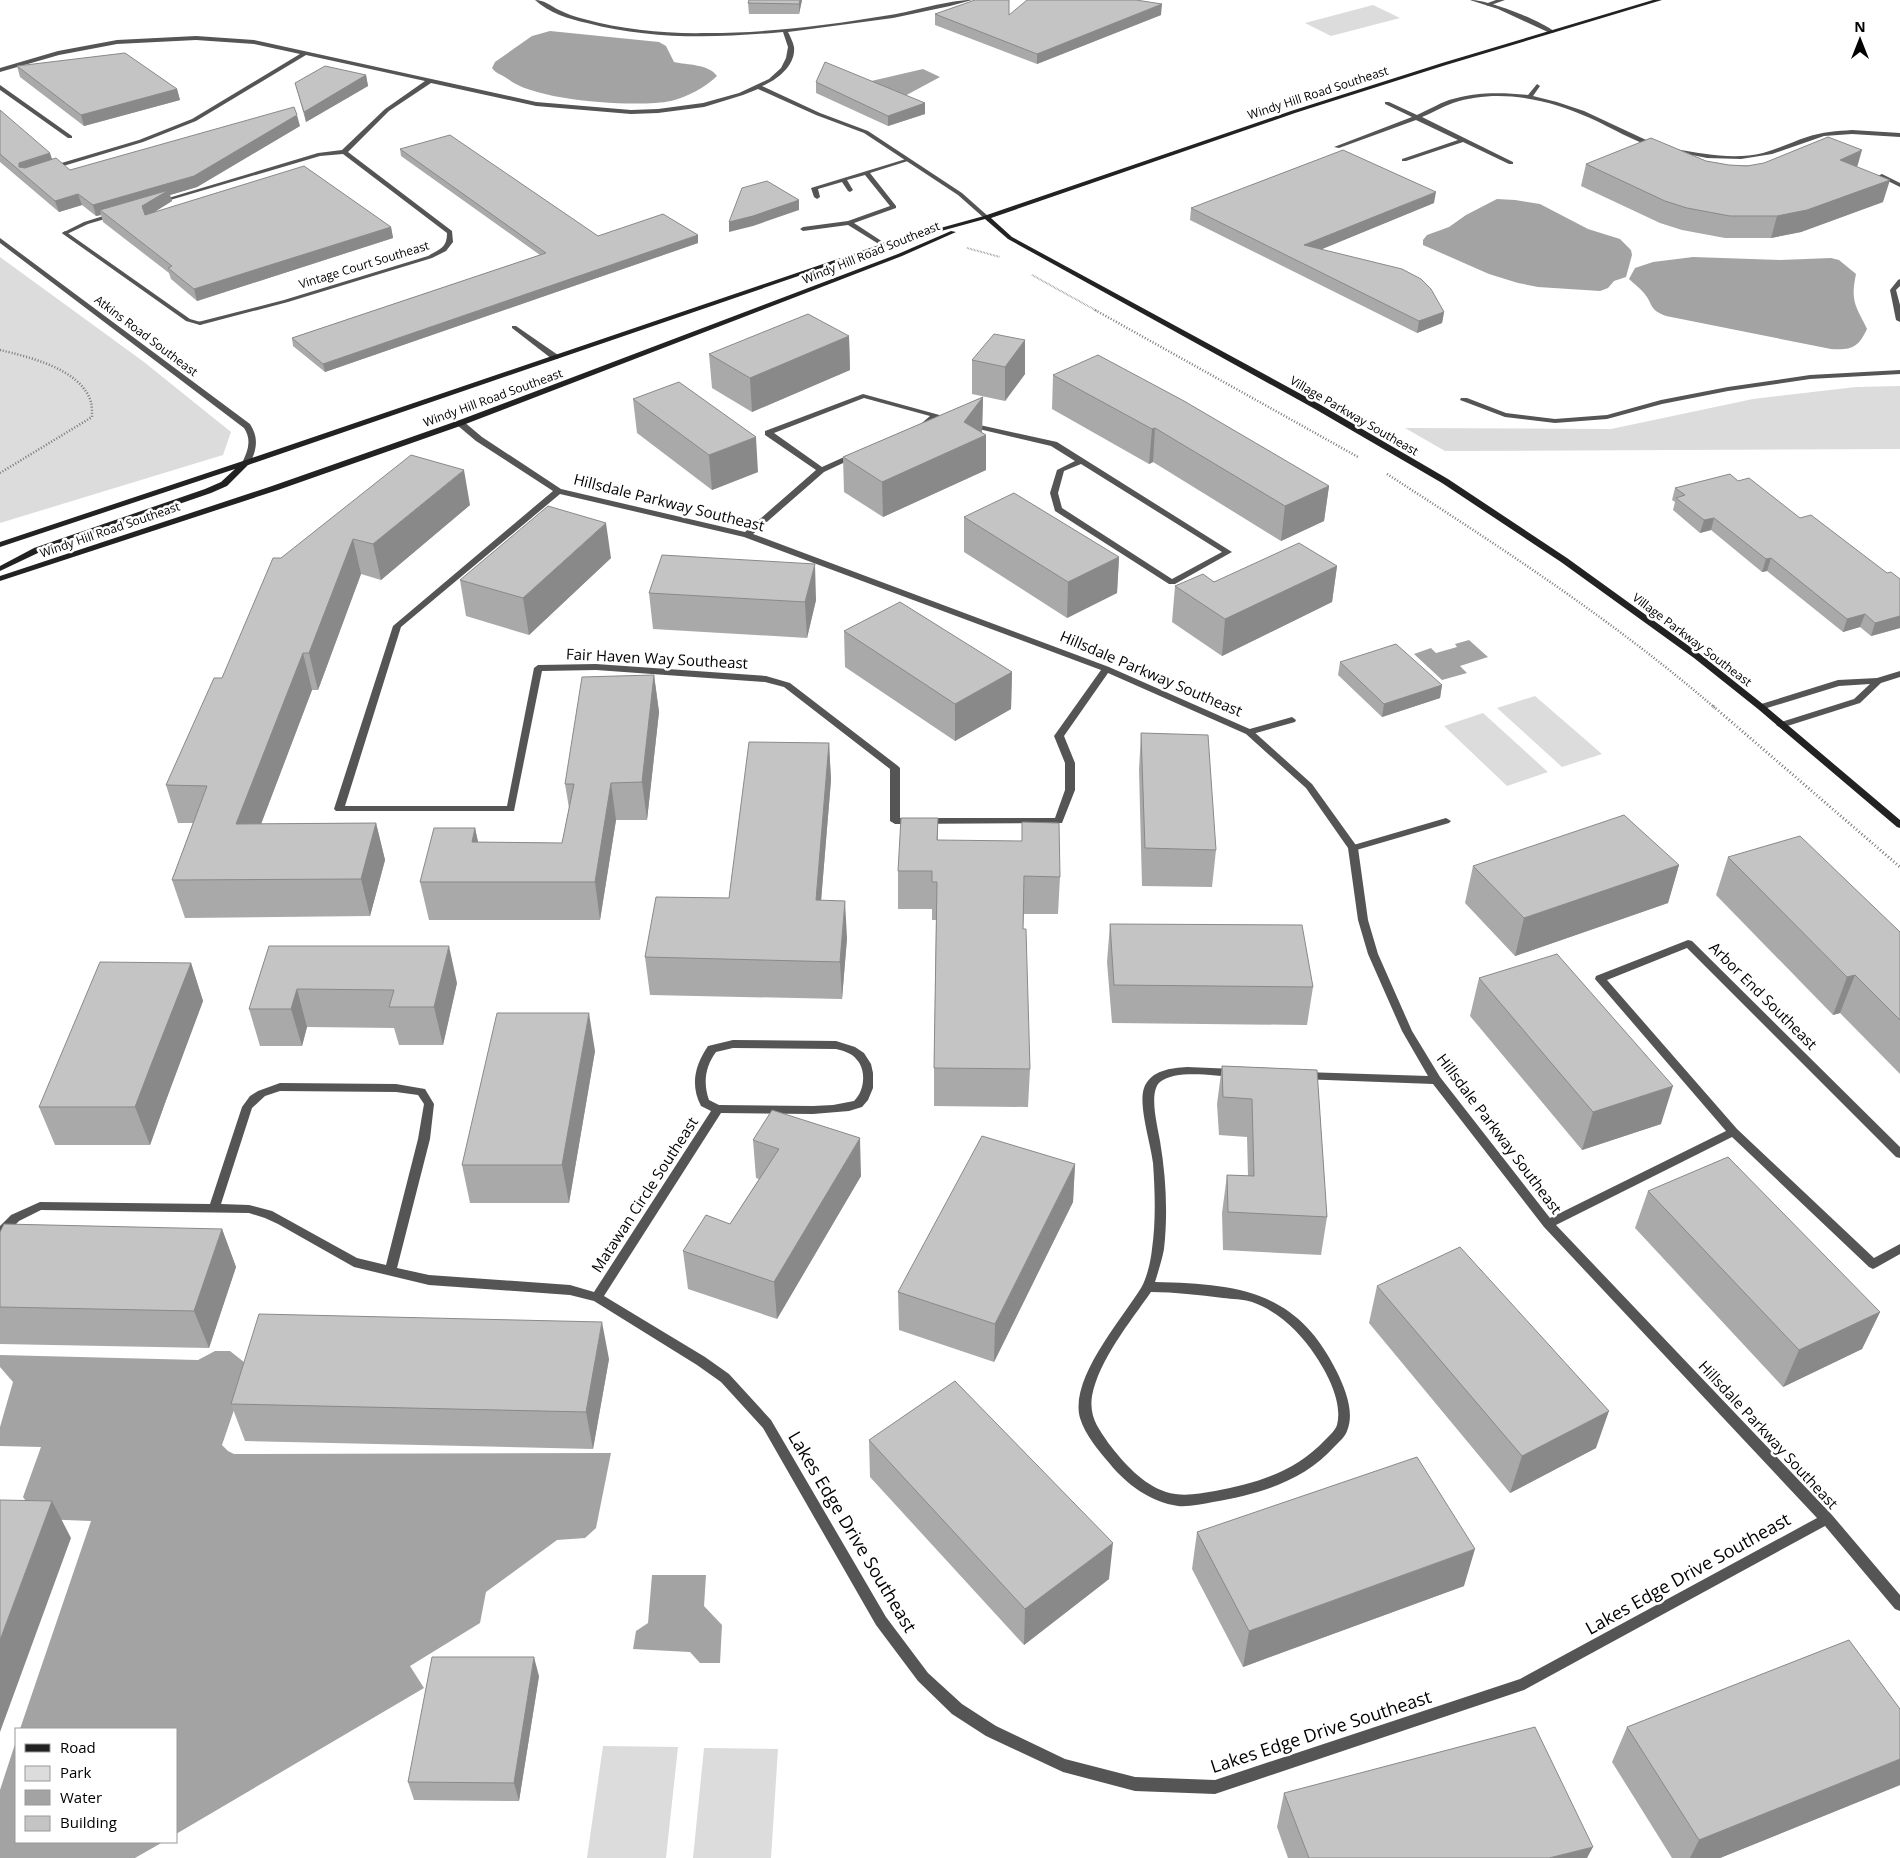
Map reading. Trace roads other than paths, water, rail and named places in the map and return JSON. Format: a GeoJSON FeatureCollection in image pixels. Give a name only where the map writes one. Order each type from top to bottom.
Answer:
{"type":"FeatureCollection","features":[{"type":"Feature","properties":{"kind":"main road","name":"Windy Hill Road Southeast"},"geometry":{"type":"LineString","coordinates":[[0,545],[884,245],[986,217],[1293,112],[1444,64],[1660,0]]}},
{"type":"Feature","properties":{"kind":"main road","name":"Windy Hill Road Southeast"},"geometry":{"type":"LineString","coordinates":[[0,580],[460,424],[891,258],[986,217]]}},
{"type":"Feature","properties":{"kind":"main road","name":"Village Parkway Southeast"},"geometry":{"type":"LineString","coordinates":[[986,217],[1010,238],[1318,408],[1445,481],[1564,560],[1697,656],[1761,706],[1781,726],[1900,825]]}},
{"type":"Feature","properties":{"kind":"main road"},"geometry":{"type":"LineString","coordinates":[[0,569],[37,550],[208,491],[224,484],[246,463]]}},
{"type":"Feature","properties":{"kind":"street"},"geometry":{"type":"LineString","coordinates":[[538,0],[547,7],[578,20],[662,34],[726,34],[785,31],[877,20],[969,0]]}},
{"type":"Feature","properties":{"kind":"street"},"geometry":{"type":"LineString","coordinates":[[1473,0],[1488,4],[1552,32]]}},
{"type":"Feature","properties":{"kind":"street"},"geometry":{"type":"LineString","coordinates":[[1488,4],[1502,0]]}},
{"type":"Feature","properties":{"kind":"street"},"geometry":{"type":"LineString","coordinates":[[0,70],[58,53],[117,42],[143,39],[196,38],[254,42],[536,104],[631,112],[683,110],[759,87],[783,69],[792,47],[785,31]]}},
{"type":"Feature","properties":{"kind":"street"},"geometry":{"type":"LineString","coordinates":[[44,170],[141,141],[194,120],[305,53]]}},
{"type":"Feature","properties":{"kind":"street"},"geometry":{"type":"LineString","coordinates":[[152,204],[320,154],[344,152],[387,110],[428,81]]}},
{"type":"Feature","properties":{"kind":"street"},"geometry":{"type":"LineString","coordinates":[[0,86],[70,137]]}},
{"type":"Feature","properties":{"kind":"street"},"geometry":{"type":"LineString","coordinates":[[1530,96],[1537,86]]}},
{"type":"Feature","properties":{"kind":"street","name":"Village Parkway Southeast"},"geometry":{"type":"LineString","coordinates":[[759,87],[818,114],[866,132],[960,194],[986,217]]}},
{"type":"Feature","properties":{"kind":"street"},"geometry":{"type":"LineString","coordinates":[[1337,147],[1417,118],[1454,101],[1490,96],[1530,96],[1584,113],[1654,145],[1695,155],[1740,157],[1763,155],[1805,139],[1825,134],[1854,132],[1900,135]]}},
{"type":"Feature","properties":{"kind":"street"},"geometry":{"type":"LineString","coordinates":[[1387,103],[1510,162]]}},
{"type":"Feature","properties":{"kind":"street"},"geometry":{"type":"LineString","coordinates":[[1404,160],[1464,140]]}},
{"type":"Feature","properties":{"kind":"street","name":"Vintage Court Southeast"},"geometry":{"type":"LineString","coordinates":[[124,212],[86,223],[65,233],[188,320],[200,323],[286,301],[430,257],[444,250],[450,242],[450,232],[344,152]]}},
{"type":"Feature","properties":{"kind":"street"},"geometry":{"type":"LineString","coordinates":[[816,197],[814,188],[867,174],[908,160]]}},
{"type":"Feature","properties":{"kind":"street"},"geometry":{"type":"LineString","coordinates":[[803,229],[825,222],[849,223],[894,207],[867,174]]}},
{"type":"Feature","properties":{"kind":"street"},"geometry":{"type":"LineString","coordinates":[[1860,184],[1882,176],[1900,185]]}},
{"type":"Feature","properties":{"kind":"street"},"geometry":{"type":"LineString","coordinates":[[844,180],[850,190]]}},
{"type":"Feature","properties":{"kind":"street"},"geometry":{"type":"LineString","coordinates":[[862,210],[866,217]]}},
{"type":"Feature","properties":{"kind":"street"},"geometry":{"type":"LineString","coordinates":[[849,223],[884,245]]}},
{"type":"Feature","properties":{"kind":"street","name":"Atkins Road Southeast"},"geometry":{"type":"LineString","coordinates":[[0,240],[247,426],[253,434],[253,444],[246,463]]}},
{"type":"Feature","properties":{"kind":"street"},"geometry":{"type":"LineString","coordinates":[[1900,281],[1893,290],[1900,320]]}},
{"type":"Feature","properties":{"kind":"street"},"geometry":{"type":"LineString","coordinates":[[514,327],[554,357]]}},
{"type":"Feature","properties":{"kind":"street"},"geometry":{"type":"LineString","coordinates":[[1464,400],[1505,416],[1555,420],[1607,417],[1660,402],[1728,388],[1810,377],[1900,372]]}},
{"type":"Feature","properties":{"kind":"street"},"geometry":{"type":"LineString","coordinates":[[821,470],[768,433],[863,396],[935,416],[1054,444],[1228,552],[1172,582],[1058,509],[1054,493],[1061,470],[1081,462]]}},
{"type":"Feature","properties":{"kind":"street"},"geometry":{"type":"LineString","coordinates":[[909,433],[918,429],[935,416]]}},
{"type":"Feature","properties":{"kind":"street","name":"Hillsdale Parkway Southeast"},"geometry":{"type":"LineString","coordinates":[[460,424],[478,439],[558,491],[747,535],[1106,669],[1249,732],[1308,786],[1353,848],[1363,920],[1373,954],[1407,1031],[1436,1080],[1548,1224],[1826,1519],[1900,1605]]}},
{"type":"Feature","properties":{"kind":"street"},"geometry":{"type":"LineString","coordinates":[[747,535],[821,470],[865,451]]}},
{"type":"Feature","properties":{"kind":"street","name":"Fair Haven Way Southeast"},"geometry":{"type":"LineString","coordinates":[[558,491],[397,626],[339,809],[511,809],[538,668],[596,667],[766,679],[787,685],[895,768],[896,821],[1059,821],[1070,790],[1070,763],[1059,736],[1106,669]]}},
{"type":"Feature","properties":{"kind":"street"},"geometry":{"type":"LineString","coordinates":[[1761,706],[1838,683],[1878,681],[1900,674]]}},
{"type":"Feature","properties":{"kind":"street"},"geometry":{"type":"LineString","coordinates":[[1781,726],[1857,701],[1878,681]]}},
{"type":"Feature","properties":{"kind":"street"},"geometry":{"type":"LineString","coordinates":[[1249,732],[1292,720]]}},
{"type":"Feature","properties":{"kind":"street"},"geometry":{"type":"LineString","coordinates":[[1353,848],[1446,821]]}},
{"type":"Feature","properties":{"kind":"street","name":"Arbor End Southeast"},"geometry":{"type":"LineString","coordinates":[[1900,1154],[1688,943],[1600,979],[1733,1132],[1873,1264],[1900,1249]]}},
{"type":"Feature","properties":{"kind":"street","name":"Matawan Circle Southeast"},"geometry":{"type":"LineString","coordinates":[[733,1044],[836,1045],[846,1047],[859,1054],[867,1069],[868,1083],[864,1098],[857,1105],[837,1110],[718,1109],[705,1103],[700,1092],[699,1079],[703,1060],[712,1049],[733,1044]]}},
{"type":"Feature","properties":{"kind":"street"},"geometry":{"type":"LineString","coordinates":[[1148,1287],[1180,1287],[1255,1298],[1283,1312],[1306,1332],[1323,1356],[1338,1388],[1344,1412],[1341,1430],[1327,1447],[1306,1466],[1271,1484],[1237,1493],[1179,1500],[1159,1494],[1132,1480],[1110,1455],[1090,1426],[1085,1410],[1088,1386],[1125,1320],[1148,1287],[1158,1250],[1160,1204],[1158,1161],[1149,1110],[1149,1089],[1155,1080],[1170,1072],[1244,1073]]}},
{"type":"Feature","properties":{"kind":"street"},"geometry":{"type":"LineString","coordinates":[[1292,1075],[1436,1080]]}},
{"type":"Feature","properties":{"kind":"street"},"geometry":{"type":"LineString","coordinates":[[214,1208],[247,1107],[255,1098],[269,1089],[280,1087],[396,1088],[421,1092],[429,1104],[424,1140],[390,1271]]}},
{"type":"Feature","properties":{"kind":"street","name":"Matawan Circle Southeast"},"geometry":{"type":"LineString","coordinates":[[597,1297],[718,1109]]}},
{"type":"Feature","properties":{"kind":"street"},"geometry":{"type":"LineString","coordinates":[[1548,1224],[1733,1132]]}},
{"type":"Feature","properties":{"kind":"street","name":"Lakes Edge Drive Southeast"},"geometry":{"type":"LineString","coordinates":[[0,1233],[15,1218],[40,1206],[249,1209],[268,1214],[354,1262],[429,1280],[570,1290],[597,1297],[725,1378],[767,1424],[881,1621],[923,1677],[956,1709],[991,1730],[1063,1765],[1135,1784],[1215,1787],[1524,1684],[1826,1519]]}},
{"type":"Feature","properties":{"kind":"water"},"geometry":{"type":"Polygon","coordinates":[[[550,31],[659,42],[666,46],[674,62],[703,67],[709,69],[717,76],[696,91],[683,97],[671,101],[635,104],[586,101],[540,93],[521,87],[492,68],[495,62],[532,36],[550,31]]]}},
{"type":"Feature","properties":{"kind":"water"},"geometry":{"type":"Polygon","coordinates":[[[923,69],[940,77],[901,98],[867,82],[923,69]]]}},
{"type":"Feature","properties":{"kind":"water"},"geometry":{"type":"Polygon","coordinates":[[[1497,199],[1540,204],[1588,229],[1620,239],[1631,250],[1632,255],[1626,277],[1614,281],[1608,288],[1600,291],[1538,287],[1489,274],[1423,245],[1423,240],[1427,235],[1449,227],[1466,215],[1497,199]]]}},
{"type":"Feature","properties":{"kind":"water"},"geometry":{"type":"Polygon","coordinates":[[[1693,257],[1780,260],[1831,258],[1839,260],[1856,274],[1854,283],[1855,303],[1867,329],[1861,340],[1854,346],[1844,349],[1831,349],[1666,316],[1654,309],[1644,293],[1629,279],[1635,268],[1653,262],[1693,257]]]}},
{"type":"Feature","properties":{"kind":"water"},"geometry":{"type":"Polygon","coordinates":[[[1469,640],[1488,657],[1460,666],[1467,673],[1442,680],[1414,654],[1431,648],[1436,653],[1457,647],[1455,644],[1469,640]]]}},
{"type":"Feature","properties":{"kind":"water"},"geometry":{"type":"Polygon","coordinates":[[[215,1351],[230,1351],[249,1366],[222,1445],[234,1454],[611,1453],[596,1528],[585,1538],[557,1540],[486,1592],[480,1623],[410,1666],[424,1688],[178,1833],[178,1728],[20,1728],[91,1521],[39,1519],[23,1497],[41,1447],[0,1446],[0,1427],[13,1382],[0,1367],[0,1355],[198,1360],[215,1351]]]}},
{"type":"Feature","properties":{"kind":"water"},"geometry":{"type":"Polygon","coordinates":[[[652,1575],[706,1575],[704,1606],[722,1625],[720,1663],[700,1663],[690,1652],[633,1649],[636,1631],[648,1623],[652,1575]]]}},
{"type":"Feature","properties":{"kind":"water"},"geometry":{"type":"Polygon","coordinates":[[[15,1744],[15,1843],[161,1843],[135,1858],[0,1858],[0,1790],[15,1744]]]}}]}
